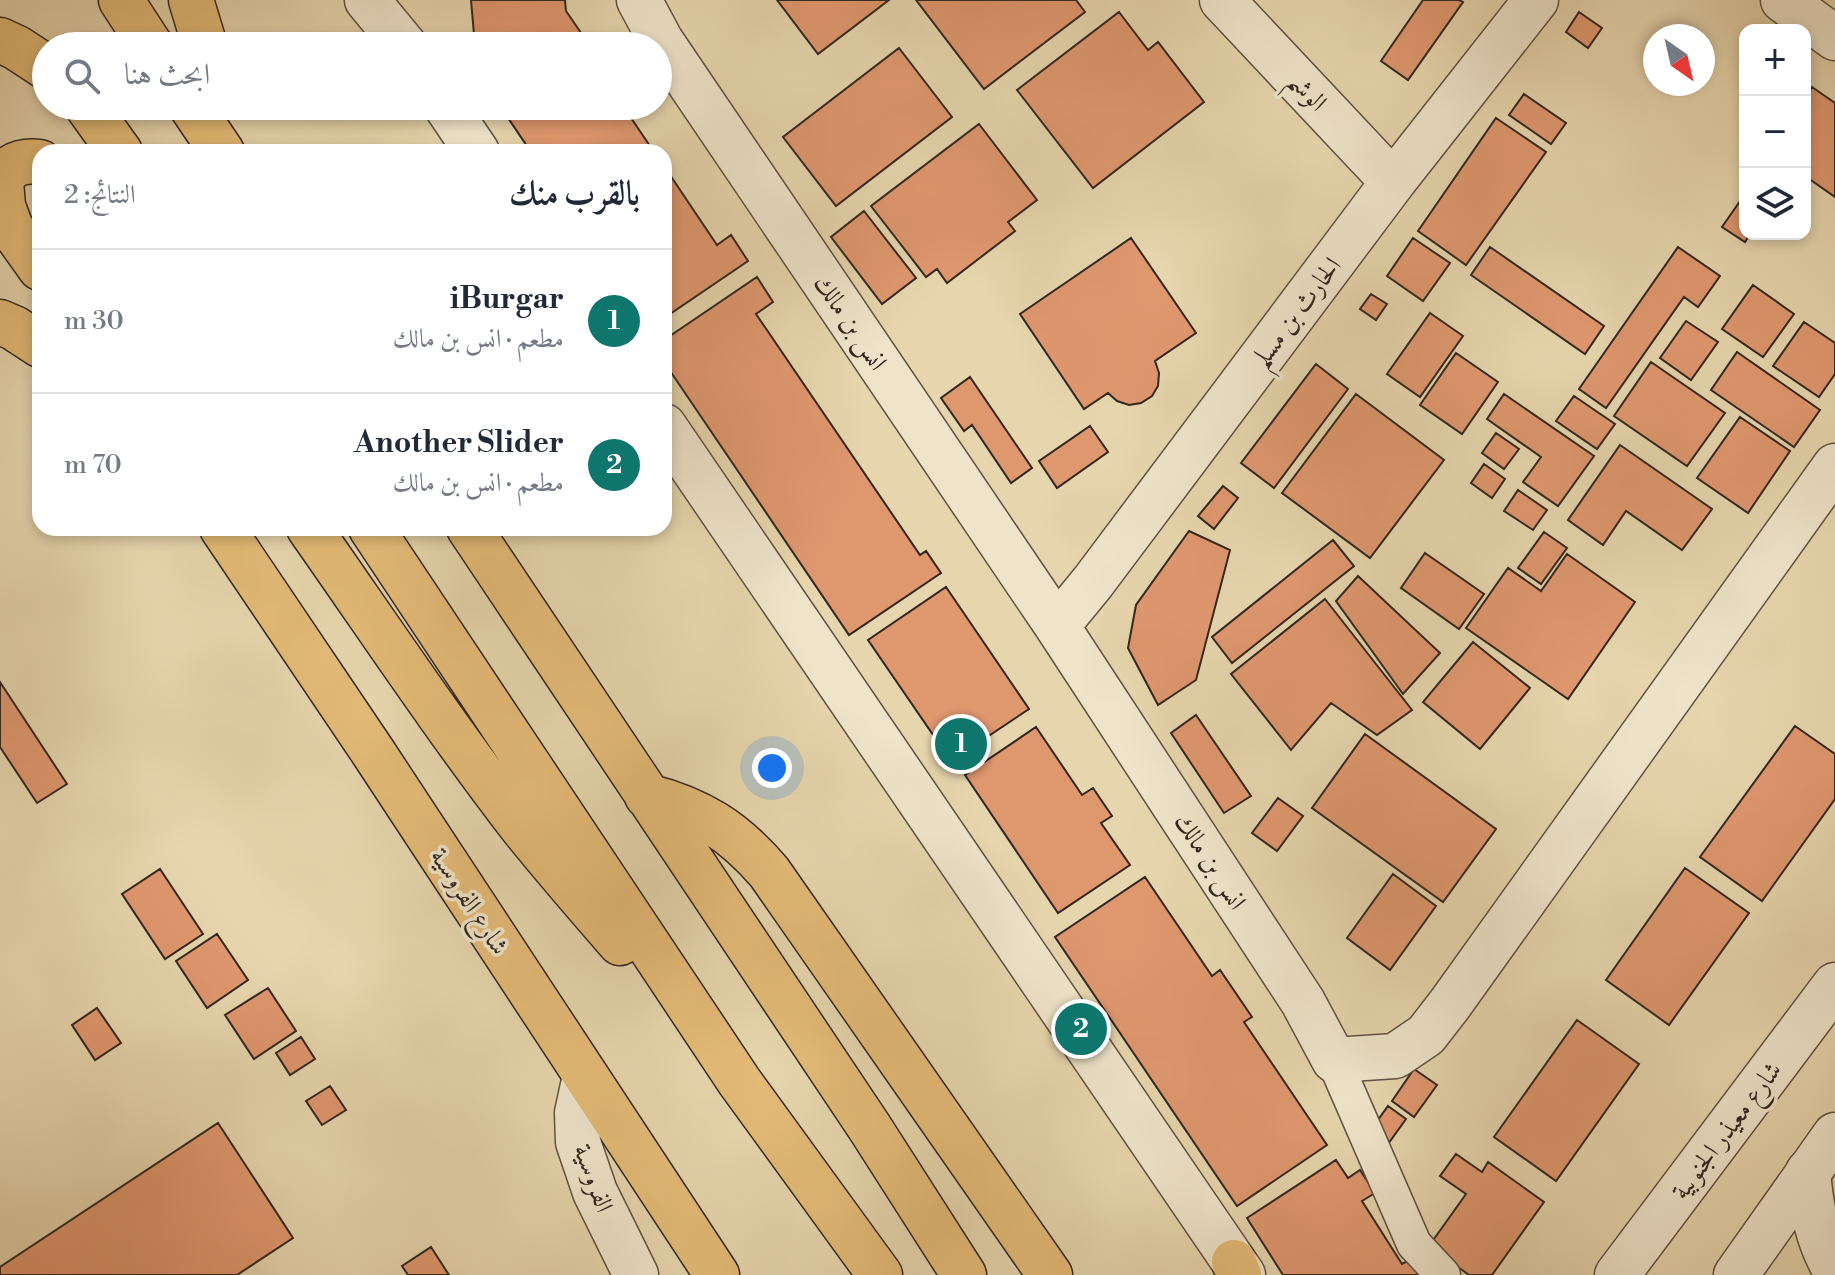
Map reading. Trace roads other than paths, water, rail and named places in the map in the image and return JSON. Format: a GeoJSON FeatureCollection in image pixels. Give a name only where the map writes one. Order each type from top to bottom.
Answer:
{"type":"FeatureCollection","features":[{"type":"Feature","properties":{"kind":"highway"},"geometry":{"type":"LineString","coordinates":[[121,0],[142,32]]}},
{"type":"Feature","properties":{"kind":"highway"},"geometry":{"type":"LineString","coordinates":[[191,0],[201,32]]}},
{"type":"Feature","properties":{"kind":"highway"},"geometry":{"type":"LineString","coordinates":[[0,40],[32,58]]}},
{"type":"Feature","properties":{"kind":"highway"},"geometry":{"type":"LineString","coordinates":[[97,120],[114,144]]}},
{"type":"Feature","properties":{"kind":"highway"},"geometry":{"type":"LineString","coordinates":[[200,120],[217,144]]}},
{"type":"Feature","properties":{"kind":"highway"},"geometry":{"type":"LineString","coordinates":[[226,120],[233,144]]}},
{"type":"Feature","properties":{"kind":"highway"},"geometry":{"type":"LineString","coordinates":[[32,162],[20,162],[11,167],[1,181],[6,220],[32,257]]}},
{"type":"Feature","properties":{"kind":"highway"},"geometry":{"type":"LineString","coordinates":[[0,322],[32,340]]}},
{"type":"Feature","properties":{"kind":"highway","name":"شارع الفروسية"},"geometry":{"type":"LineString","coordinates":[[227,536],[717,1275]]}},
{"type":"Feature","properties":{"kind":"highway"},"geometry":{"type":"LineString","coordinates":[[315,536],[478,769],[521,825],[739,1081]]}},
{"type":"Feature","properties":{"kind":"highway"},"geometry":{"type":"LineString","coordinates":[[376,536],[739,1081],[880,1275]]}},
{"type":"Feature","properties":{"kind":"highway"},"geometry":{"type":"LineString","coordinates":[[474,536],[870,1128],[964,1275]]}},
{"type":"Feature","properties":{"kind":"highway"},"geometry":{"type":"LineString","coordinates":[[647,796],[671,802],[715,822],[753,853],[769,872],[1050,1275]]}},
{"type":"Feature","properties":{"kind":"street"},"geometry":{"type":"LineString","coordinates":[[367,0],[393,26]]}},
{"type":"Feature","properties":{"kind":"street","name":"انس بن مالك"},"geometry":{"type":"LineString","coordinates":[[639,0],[656,32]]}},
{"type":"Feature","properties":{"kind":"street","name":"الوشم"},"geometry":{"type":"LineString","coordinates":[[1222,0],[1393,182]]}},
{"type":"Feature","properties":{"kind":"street","name":"الحارث بن مسلم"},"geometry":{"type":"LineString","coordinates":[[1057,626],[1393,182],[1536,0]]}},
{"type":"Feature","properties":{"kind":"street"},"geometry":{"type":"LineString","coordinates":[[1783,0],[1835,38]]}},
{"type":"Feature","properties":{"kind":"street","name":"انس بن مالك"},"geometry":{"type":"LineString","coordinates":[[672,57],[1057,626],[1303,1002],[1334,1060]]}},
{"type":"Feature","properties":{"kind":"street"},"geometry":{"type":"LineString","coordinates":[[455,120],[472,144]]}},
{"type":"Feature","properties":{"kind":"street"},"geometry":{"type":"LineString","coordinates":[[672,438],[1239,1271]]}},
{"type":"Feature","properties":{"kind":"street"},"geometry":{"type":"LineString","coordinates":[[1443,1275],[1414,1244],[1334,1060],[1395,1056],[1426,1035],[1835,466]]}},
{"type":"Feature","properties":{"kind":"street","name":"شارع معيذر الجنوبية"},"geometry":{"type":"LineString","coordinates":[[1617,1275],[1835,985]]}},
{"type":"Feature","properties":{"kind":"street","name":"الفروسية"},"geometry":{"type":"LineString","coordinates":[[585,1076],[577,1113],[578,1142],[595,1192],[636,1275]]}},
{"type":"Feature","properties":{"kind":"street"},"geometry":{"type":"LineString","coordinates":[[1736,1275],[1835,1135]]}},
{"type":"Feature","properties":{"kind":"street"},"geometry":{"type":"LineString","coordinates":[[1808,1172],[1813,1216],[1835,1270]]}},
{"type":"Feature","properties":{"kind":"place","name":"iBurgar"},"geometry":{"type":"Point","coordinates":[961,744]}},
{"type":"Feature","properties":{"kind":"place","name":"Another Slider"},"geometry":{"type":"Point","coordinates":[1081,1029]}}]}
